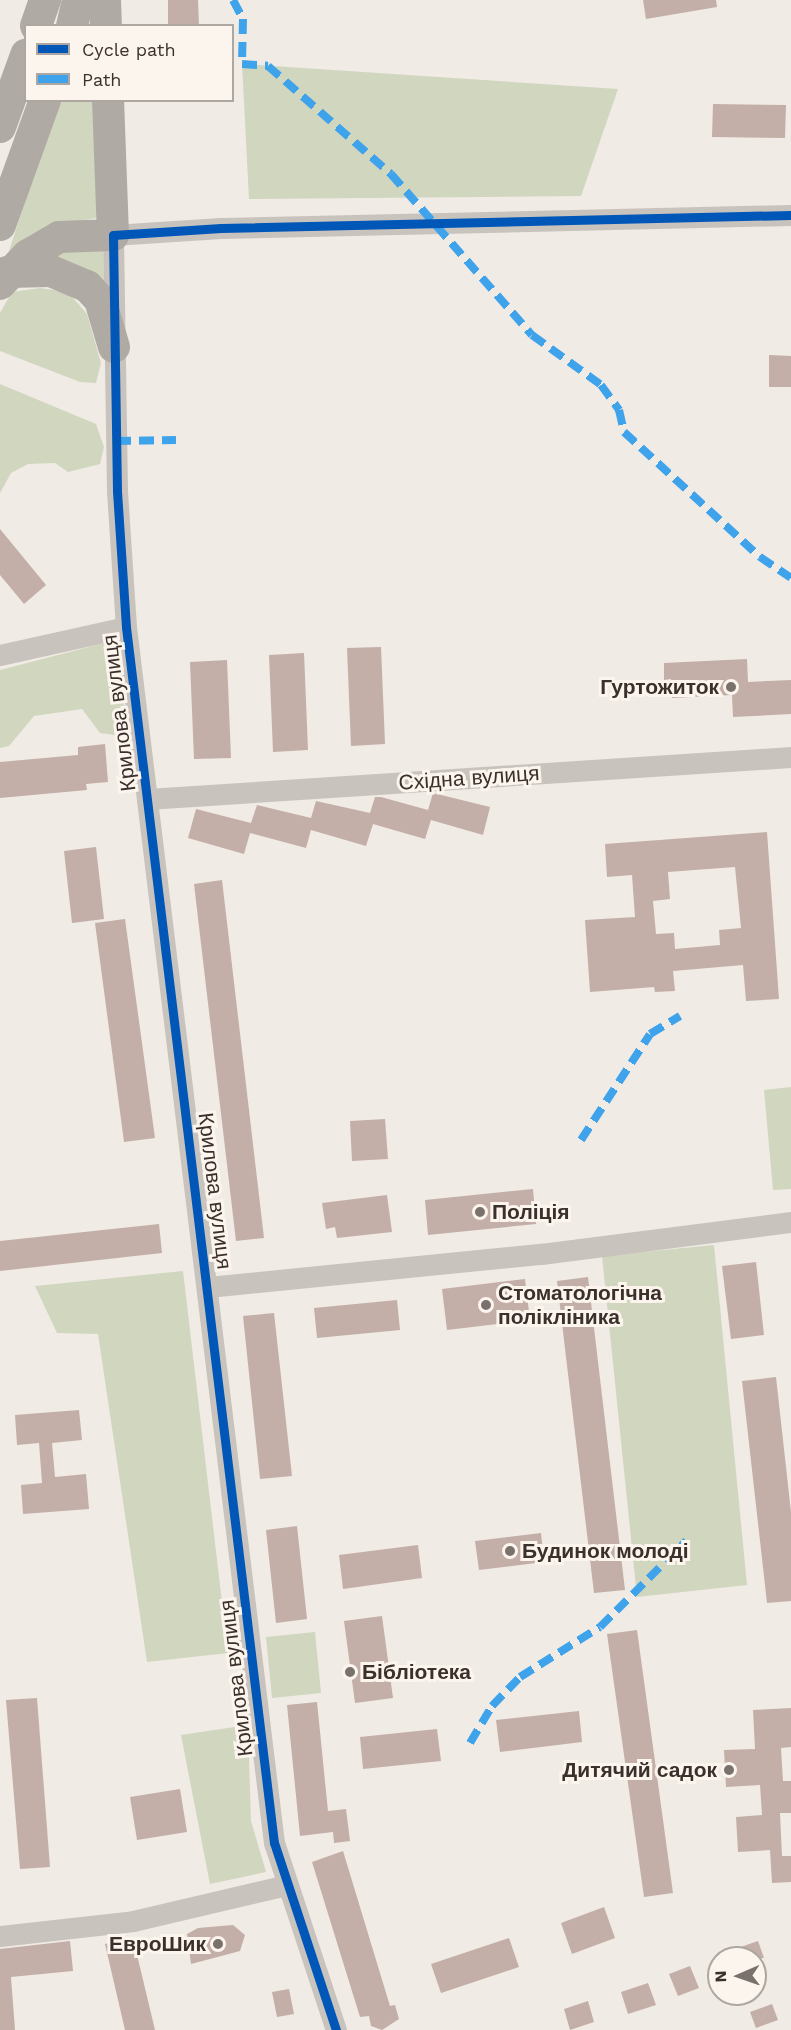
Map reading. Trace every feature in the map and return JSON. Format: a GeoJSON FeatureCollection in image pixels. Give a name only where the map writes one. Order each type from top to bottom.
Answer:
{"type":"FeatureCollection","features":[{"type":"Feature","properties":{"kind":"highway"},"geometry":{"type":"LineString","coordinates":[[37,24],[45,0]]}},
{"type":"Feature","properties":{"kind":"highway"},"geometry":{"type":"LineString","coordinates":[[72,24],[78,0]]}},
{"type":"Feature","properties":{"kind":"highway"},"geometry":{"type":"LineString","coordinates":[[105,0],[106,24]]}},
{"type":"Feature","properties":{"kind":"highway"},"geometry":{"type":"LineString","coordinates":[[0,126],[24,60]]}},
{"type":"Feature","properties":{"kind":"highway"},"geometry":{"type":"LineString","coordinates":[[0,225],[44,102]]}},
{"type":"Feature","properties":{"kind":"highway"},"geometry":{"type":"LineString","coordinates":[[4,278],[59,237],[113,236],[108,102]]}},
{"type":"Feature","properties":{"kind":"highway"},"geometry":{"type":"LineString","coordinates":[[4,278],[51,271],[87,286],[100,300],[114,347]]}},
{"type":"Feature","properties":{"kind":"street"},"geometry":{"type":"LineString","coordinates":[[113,236],[221,228],[791,215]]}},
{"type":"Feature","properties":{"kind":"street","name":"Крилова вулиця"},"geometry":{"type":"LineString","coordinates":[[113,236],[117,491],[126,627],[208,1287],[273,1843],[336,2030]]}},
{"type":"Feature","properties":{"kind":"street"},"geometry":{"type":"LineString","coordinates":[[0,655],[126,627]]}},
{"type":"Feature","properties":{"kind":"street","name":"Східна вулиця"},"geometry":{"type":"LineString","coordinates":[[147,798],[791,757]]}},
{"type":"Feature","properties":{"kind":"street"},"geometry":{"type":"LineString","coordinates":[[208,1287],[541,1254],[791,1222]]}},
{"type":"Feature","properties":{"kind":"street"},"geometry":{"type":"LineString","coordinates":[[0,1936],[133,1921],[287,1885]]}},
{"type":"Feature","properties":{"kind":"green space"},"geometry":{"type":"Polygon","coordinates":[[[242,64],[618,89],[581,196],[249,199],[242,64]]]}},
{"type":"Feature","properties":{"kind":"green space"},"geometry":{"type":"Polygon","coordinates":[[[58,102],[100,102],[103,217],[59,224],[7,257],[58,102]]]}},
{"type":"Feature","properties":{"kind":"green space"},"geometry":{"type":"Polygon","coordinates":[[[103,242],[104,292],[45,258],[61,246],[103,242]]]}},
{"type":"Feature","properties":{"kind":"green space"},"geometry":{"type":"Polygon","coordinates":[[[40,288],[68,292],[87,314],[101,363],[96,383],[80,382],[0,351],[0,313],[12,292],[40,288]]]}},
{"type":"Feature","properties":{"kind":"green space"},"geometry":{"type":"Polygon","coordinates":[[[0,384],[96,424],[104,447],[100,464],[68,472],[55,463],[28,464],[11,473],[0,493],[0,384]]]}},
{"type":"Feature","properties":{"kind":"green space"},"geometry":{"type":"Polygon","coordinates":[[[112,641],[130,737],[100,733],[82,709],[34,716],[9,746],[0,748],[0,670],[112,641]]]}},
{"type":"Feature","properties":{"kind":"green space"},"geometry":{"type":"Polygon","coordinates":[[[791,1087],[791,1189],[773,1190],[764,1090],[791,1087]]]}},
{"type":"Feature","properties":{"kind":"green space"},"geometry":{"type":"Polygon","coordinates":[[[714,1245],[747,1585],[637,1597],[602,1256],[714,1245]]]}},
{"type":"Feature","properties":{"kind":"green space"},"geometry":{"type":"Polygon","coordinates":[[[183,1271],[228,1653],[147,1662],[98,1334],[57,1333],[35,1286],[183,1271]]]}},
{"type":"Feature","properties":{"kind":"green space"},"geometry":{"type":"Polygon","coordinates":[[[315,1632],[321,1693],[272,1698],[266,1637],[315,1632]]]}},
{"type":"Feature","properties":{"kind":"green space"},"geometry":{"type":"Polygon","coordinates":[[[248,1725],[251,1821],[266,1872],[210,1884],[181,1735],[248,1725]]]}},
{"type":"Feature","properties":{"kind":"building"},"geometry":{"type":"Polygon","coordinates":[[[168,0],[198,0],[199,24],[168,24],[168,0]]]}},
{"type":"Feature","properties":{"kind":"building"},"geometry":{"type":"Polygon","coordinates":[[[643,0],[716,0],[717,7],[646,19],[643,0]]]}},
{"type":"Feature","properties":{"kind":"building"},"geometry":{"type":"Polygon","coordinates":[[[713,104],[786,105],[785,138],[712,137],[713,104]]]}},
{"type":"Feature","properties":{"kind":"building"},"geometry":{"type":"Polygon","coordinates":[[[769,355],[791,356],[791,387],[769,387],[769,355]]]}},
{"type":"Feature","properties":{"kind":"building"},"geometry":{"type":"Polygon","coordinates":[[[0,529],[46,585],[24,604],[0,575],[0,529]]]}},
{"type":"Feature","properties":{"kind":"building"},"geometry":{"type":"Polygon","coordinates":[[[381,647],[385,744],[351,746],[347,648],[381,647]]]}},
{"type":"Feature","properties":{"kind":"building"},"geometry":{"type":"Polygon","coordinates":[[[304,653],[308,750],[273,752],[269,655],[304,653]]]}},
{"type":"Feature","properties":{"kind":"building","name":"Гуртожиток"},"geometry":{"type":"Polygon","coordinates":[[[747,659],[748,682],[791,680],[791,714],[733,717],[732,695],[672,698],[671,679],[664,680],[664,663],[747,659]]]}},
{"type":"Feature","properties":{"kind":"building"},"geometry":{"type":"Polygon","coordinates":[[[227,660],[231,758],[194,759],[190,662],[227,660]]]}},
{"type":"Feature","properties":{"kind":"building"},"geometry":{"type":"Polygon","coordinates":[[[105,744],[108,782],[86,784],[87,790],[0,798],[0,762],[78,755],[78,747],[105,744]]]}},
{"type":"Feature","properties":{"kind":"building"},"geometry":{"type":"Polygon","coordinates":[[[433,793],[490,807],[483,835],[431,820],[425,839],[373,824],[366,846],[311,830],[306,848],[250,833],[244,854],[188,838],[196,809],[251,823],[257,805],[311,818],[316,801],[370,813],[375,797],[381,797],[428,810],[433,793]]]}},
{"type":"Feature","properties":{"kind":"building"},"geometry":{"type":"Polygon","coordinates":[[[767,832],[779,999],[746,1001],[743,965],[673,971],[675,991],[655,992],[654,987],[590,992],[585,920],[635,917],[632,875],[607,877],[605,844],[767,832]],[[735,867],[668,872],[670,899],[653,901],[656,934],[674,933],[675,949],[720,945],[719,930],[741,928],[735,867]]]}},
{"type":"Feature","properties":{"kind":"building"},"geometry":{"type":"Polygon","coordinates":[[[96,847],[104,919],[72,923],[64,851],[96,847]]]}},
{"type":"Feature","properties":{"kind":"building"},"geometry":{"type":"Polygon","coordinates":[[[222,880],[264,1238],[236,1241],[194,884],[222,880]]]}},
{"type":"Feature","properties":{"kind":"building"},"geometry":{"type":"Polygon","coordinates":[[[125,919],[155,1138],[124,1142],[95,923],[125,919]]]}},
{"type":"Feature","properties":{"kind":"building"},"geometry":{"type":"Polygon","coordinates":[[[385,1119],[388,1159],[352,1161],[350,1121],[385,1119]]]}},
{"type":"Feature","properties":{"kind":"building","name":"Поліція"},"geometry":{"type":"Polygon","coordinates":[[[533,1189],[536,1224],[428,1235],[425,1200],[533,1189]]]}},
{"type":"Feature","properties":{"kind":"building"},"geometry":{"type":"Polygon","coordinates":[[[387,1195],[392,1232],[337,1238],[335,1227],[326,1229],[322,1203],[387,1195]]]}},
{"type":"Feature","properties":{"kind":"building"},"geometry":{"type":"Polygon","coordinates":[[[159,1224],[162,1253],[0,1271],[0,1241],[159,1224]]]}},
{"type":"Feature","properties":{"kind":"building"},"geometry":{"type":"Polygon","coordinates":[[[756,1262],[764,1335],[731,1339],[722,1266],[756,1262]]]}},
{"type":"Feature","properties":{"kind":"building"},"geometry":{"type":"Polygon","coordinates":[[[588,1277],[625,1590],[594,1593],[557,1281],[588,1277]]]}},
{"type":"Feature","properties":{"kind":"building","name":"Стоматологічна полікліника"},"geometry":{"type":"Polygon","coordinates":[[[525,1279],[530,1320],[447,1330],[442,1289],[525,1279]]]}},
{"type":"Feature","properties":{"kind":"building"},"geometry":{"type":"Polygon","coordinates":[[[397,1300],[400,1330],[317,1338],[314,1308],[397,1300]]]}},
{"type":"Feature","properties":{"kind":"building"},"geometry":{"type":"Polygon","coordinates":[[[274,1313],[292,1476],[260,1479],[243,1316],[274,1313]]]}},
{"type":"Feature","properties":{"kind":"building"},"geometry":{"type":"Polygon","coordinates":[[[776,1377],[791,1512],[791,1601],[767,1603],[742,1381],[776,1377]]]}},
{"type":"Feature","properties":{"kind":"building"},"geometry":{"type":"Polygon","coordinates":[[[79,1410],[82,1440],[52,1443],[55,1477],[86,1474],[89,1509],[23,1514],[21,1485],[42,1483],[39,1443],[17,1445],[15,1415],[79,1410]]]}},
{"type":"Feature","properties":{"kind":"building"},"geometry":{"type":"Polygon","coordinates":[[[297,1526],[307,1619],[276,1623],[266,1530],[297,1526]]]}},
{"type":"Feature","properties":{"kind":"building","name":"Будинок молоді"},"geometry":{"type":"Polygon","coordinates":[[[541,1533],[544,1562],[479,1570],[475,1541],[541,1533]]]}},
{"type":"Feature","properties":{"kind":"building"},"geometry":{"type":"Polygon","coordinates":[[[418,1545],[422,1578],[343,1589],[339,1555],[418,1545]]]}},
{"type":"Feature","properties":{"kind":"building"},"geometry":{"type":"Polygon","coordinates":[[[382,1616],[393,1698],[355,1703],[344,1621],[382,1616]]]}},
{"type":"Feature","properties":{"kind":"building"},"geometry":{"type":"Polygon","coordinates":[[[637,1630],[673,1893],[644,1897],[607,1634],[637,1630]]]}},
{"type":"Feature","properties":{"kind":"building"},"geometry":{"type":"Polygon","coordinates":[[[37,1698],[50,1867],[20,1869],[6,1700],[37,1698]]]}},
{"type":"Feature","properties":{"kind":"building"},"geometry":{"type":"Polygon","coordinates":[[[317,1702],[328,1811],[346,1809],[350,1841],[334,1843],[333,1832],[300,1836],[287,1705],[317,1702]]]}},
{"type":"Feature","properties":{"kind":"building"},"geometry":{"type":"Polygon","coordinates":[[[791,1708],[791,1747],[781,1748],[783,1781],[791,1781],[791,1813],[780,1813],[782,1856],[791,1856],[791,1882],[772,1883],[770,1850],[738,1852],[736,1817],[762,1815],[760,1785],[726,1787],[724,1750],[755,1749],[753,1710],[791,1708]]]}},
{"type":"Feature","properties":{"kind":"building"},"geometry":{"type":"Polygon","coordinates":[[[579,1711],[582,1742],[500,1752],[496,1720],[579,1711]]]}},
{"type":"Feature","properties":{"kind":"building"},"geometry":{"type":"Polygon","coordinates":[[[437,1729],[441,1761],[363,1769],[360,1737],[437,1729]]]}},
{"type":"Feature","properties":{"kind":"building"},"geometry":{"type":"Polygon","coordinates":[[[180,1789],[187,1832],[137,1840],[130,1797],[180,1789]]]}},
{"type":"Feature","properties":{"kind":"building"},"geometry":{"type":"Polygon","coordinates":[[[343,1851],[390,2006],[395,2005],[399,2019],[382,2030],[371,2026],[369,2016],[360,2017],[312,1862],[343,1851]]]}},
{"type":"Feature","properties":{"kind":"building"},"geometry":{"type":"Polygon","coordinates":[[[604,1907],[615,1938],[572,1954],[561,1923],[604,1907]]]}},
{"type":"Feature","properties":{"kind":"building","name":"ЕвроШик"},"geometry":{"type":"Polygon","coordinates":[[[233,1925],[245,1935],[240,1951],[191,1964],[187,1934],[198,1928],[233,1925]]]}},
{"type":"Feature","properties":{"kind":"building"},"geometry":{"type":"Polygon","coordinates":[[[133,1938],[155,2030],[125,2030],[105,1944],[133,1938]]]}},
{"type":"Feature","properties":{"kind":"building"},"geometry":{"type":"Polygon","coordinates":[[[509,1938],[519,1967],[441,1993],[431,1964],[509,1938]]]}},
{"type":"Feature","properties":{"kind":"building"},"geometry":{"type":"Polygon","coordinates":[[[70,1941],[73,1971],[11,1977],[15,2030],[0,2030],[0,1949],[70,1941]]]}},
{"type":"Feature","properties":{"kind":"building"},"geometry":{"type":"Polygon","coordinates":[[[758,1941],[760,1946],[744,1946],[758,1941]]]}},
{"type":"Feature","properties":{"kind":"building"},"geometry":{"type":"Polygon","coordinates":[[[690,1966],[699,1988],[678,1996],[669,1974],[690,1966]]]}},
{"type":"Feature","properties":{"kind":"building"},"geometry":{"type":"Polygon","coordinates":[[[648,1983],[656,2005],[628,2014],[621,1992],[648,1983]]]}},
{"type":"Feature","properties":{"kind":"building"},"geometry":{"type":"Polygon","coordinates":[[[289,1989],[294,2014],[277,2017],[272,1992],[289,1989]]]}},
{"type":"Feature","properties":{"kind":"building"},"geometry":{"type":"Polygon","coordinates":[[[588,2001],[594,2022],[570,2030],[564,2009],[588,2001]]]}},
{"type":"Feature","properties":{"kind":"building"},"geometry":{"type":"Polygon","coordinates":[[[772,2004],[778,2020],[756,2028],[750,2012],[772,2004]]]}},
{"type":"Feature","properties":{"kind":"marked path"},"geometry":{"type":"LineString","coordinates":[[233,0],[243,19],[242,64],[268,66],[391,174],[532,335],[601,385],[619,410],[624,432],[760,557],[791,578]]}},
{"type":"Feature","properties":{"kind":"marked path"},"geometry":{"type":"LineString","coordinates":[[116,441],[176,440]]}},
{"type":"Feature","properties":{"kind":"marked path"},"geometry":{"type":"LineString","coordinates":[[581,1140],[650,1034],[680,1016]]}},
{"type":"Feature","properties":{"kind":"marked path"},"geometry":{"type":"LineString","coordinates":[[470,1743],[492,1706],[520,1677],[600,1627],[686,1541]]}},
{"type":"Feature","properties":{"kind":"cycle path"},"geometry":{"type":"LineString","coordinates":[[336,2030],[274,1843],[126,627],[117,491],[113,235],[221,228],[791,215]]}},
{"type":"Feature","properties":{"kind":"place","name":"Гуртожиток"},"geometry":{"type":"Point","coordinates":[731,687]}},
{"type":"Feature","properties":{"kind":"place","name":"Поліція"},"geometry":{"type":"Point","coordinates":[480,1212]}},
{"type":"Feature","properties":{"kind":"place","name":"Стоматологічна полікліника"},"geometry":{"type":"Point","coordinates":[486,1305]}},
{"type":"Feature","properties":{"kind":"place","name":"Будинок молоді"},"geometry":{"type":"Point","coordinates":[510,1551]}},
{"type":"Feature","properties":{"kind":"place","name":"Бібліотека"},"geometry":{"type":"Point","coordinates":[350,1672]}},
{"type":"Feature","properties":{"kind":"place","name":"Дитячий садок"},"geometry":{"type":"Point","coordinates":[729,1770]}},
{"type":"Feature","properties":{"kind":"place","name":"ЕвроШик"},"geometry":{"type":"Point","coordinates":[218,1944]}}]}
